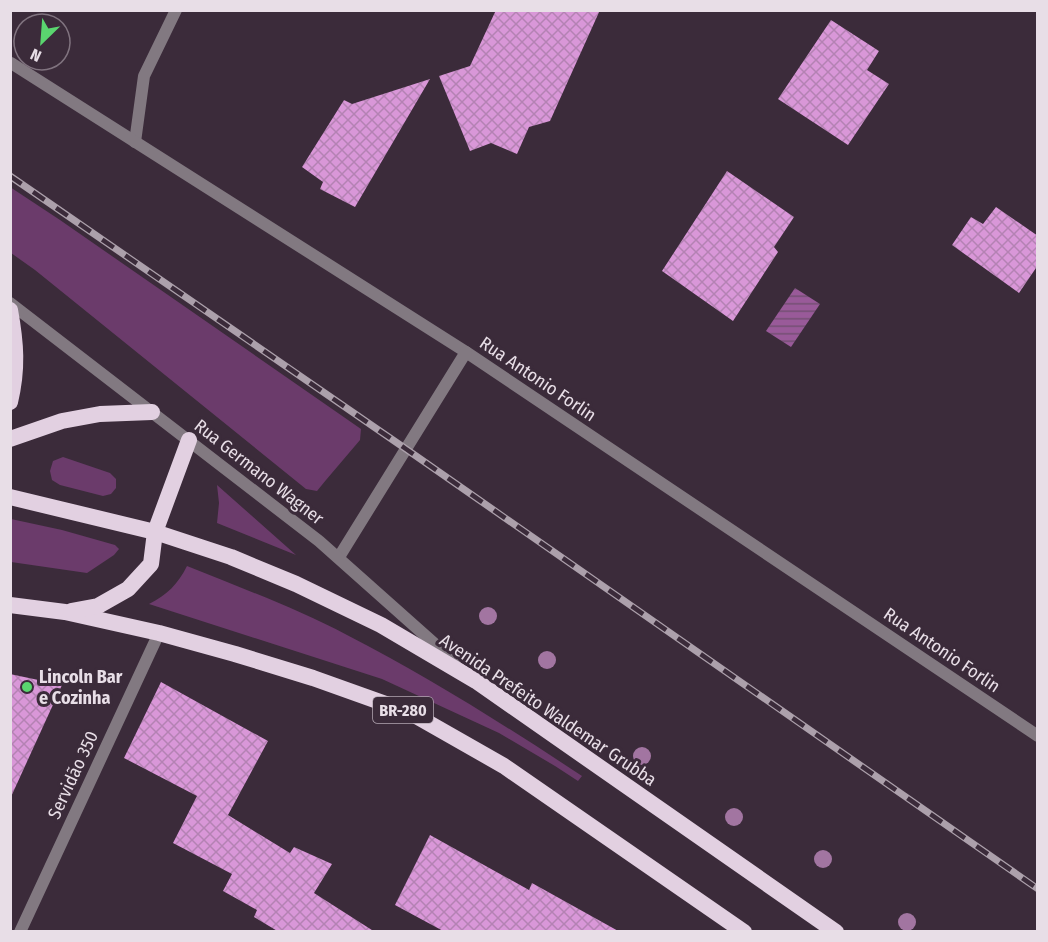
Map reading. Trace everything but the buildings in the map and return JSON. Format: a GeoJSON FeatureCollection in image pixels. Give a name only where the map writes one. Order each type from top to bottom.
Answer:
{"type":"FeatureCollection","features":[{"type":"Feature","properties":{"kind":"highway"},"geometry":{"type":"LineString","coordinates":[[10,310],[16,341],[15,380],[10,402]]}},
{"type":"Feature","properties":{"kind":"highway"},"geometry":{"type":"LineString","coordinates":[[10,440],[62,421],[99,414],[152,412]]}},
{"type":"Feature","properties":{"kind":"highway"},"geometry":{"type":"LineString","coordinates":[[65,612],[98,606],[128,589],[151,564],[155,532],[189,440]]}},
{"type":"Feature","properties":{"kind":"highway","name":"Avenida Prefeito Waldemar Grubba"},"geometry":{"type":"LineString","coordinates":[[10,497],[155,532],[231,557],[296,584],[381,625],[476,681],[836,932]]}},
{"type":"Feature","properties":{"kind":"highway","name":"BR-280"},"geometry":{"type":"LineString","coordinates":[[10,605],[65,612],[159,633],[291,671],[411,713],[504,766],[744,932]]}},
{"type":"Feature","properties":{"kind":"street"},"geometry":{"type":"LineString","coordinates":[[135,142],[144,76],[176,10]]}},
{"type":"Feature","properties":{"kind":"street","name":"Rua Antonio Forlin"},"geometry":{"type":"LineString","coordinates":[[11,63],[466,352],[1038,736]]}},
{"type":"Feature","properties":{"kind":"street","name":"Rua Germano Wagner"},"geometry":{"type":"LineString","coordinates":[[10,303],[339,557],[476,681]]}},
{"type":"Feature","properties":{"kind":"street"},"geometry":{"type":"LineString","coordinates":[[339,557],[466,352]]}},
{"type":"Feature","properties":{"kind":"street","name":"Servidão 350"},"geometry":{"type":"LineString","coordinates":[[20,932],[159,633]]}},
{"type":"Feature","properties":{"kind":"shaded area"},"geometry":{"type":"Polygon","coordinates":[[[10,187],[361,429],[360,440],[317,491],[306,489],[11,253],[10,187]]]}},
{"type":"Feature","properties":{"kind":"shaded area"},"geometry":{"type":"Polygon","coordinates":[[[795,288],[820,304],[791,347],[766,331],[795,288]]]}},
{"type":"Feature","properties":{"kind":"shaded area"},"geometry":{"type":"Polygon","coordinates":[[[63,457],[110,473],[116,479],[116,488],[111,494],[103,496],[60,485],[52,480],[50,471],[53,461],[63,457]]]}},
{"type":"Feature","properties":{"kind":"shaded area"},"geometry":{"type":"Polygon","coordinates":[[[217,485],[296,555],[217,523],[219,503],[217,485]]]}},
{"type":"Feature","properties":{"kind":"shaded area"},"geometry":{"type":"Polygon","coordinates":[[[11,519],[62,530],[115,545],[119,549],[87,573],[11,562],[11,519]]]}},
{"type":"Feature","properties":{"kind":"shaded area"},"geometry":{"type":"Polygon","coordinates":[[[187,566],[308,616],[378,651],[467,702],[582,776],[578,781],[499,733],[382,679],[149,604],[171,588],[187,566]]]}},
{"type":"Feature","properties":{"kind":"railway"},"geometry":{"type":"LineString","coordinates":[[10,176],[1038,889]]}},
{"type":"Feature","properties":{"kind":"place","name":"Lincoln Bar e Cozinha"},"geometry":{"type":"Point","coordinates":[27,687]}}]}
